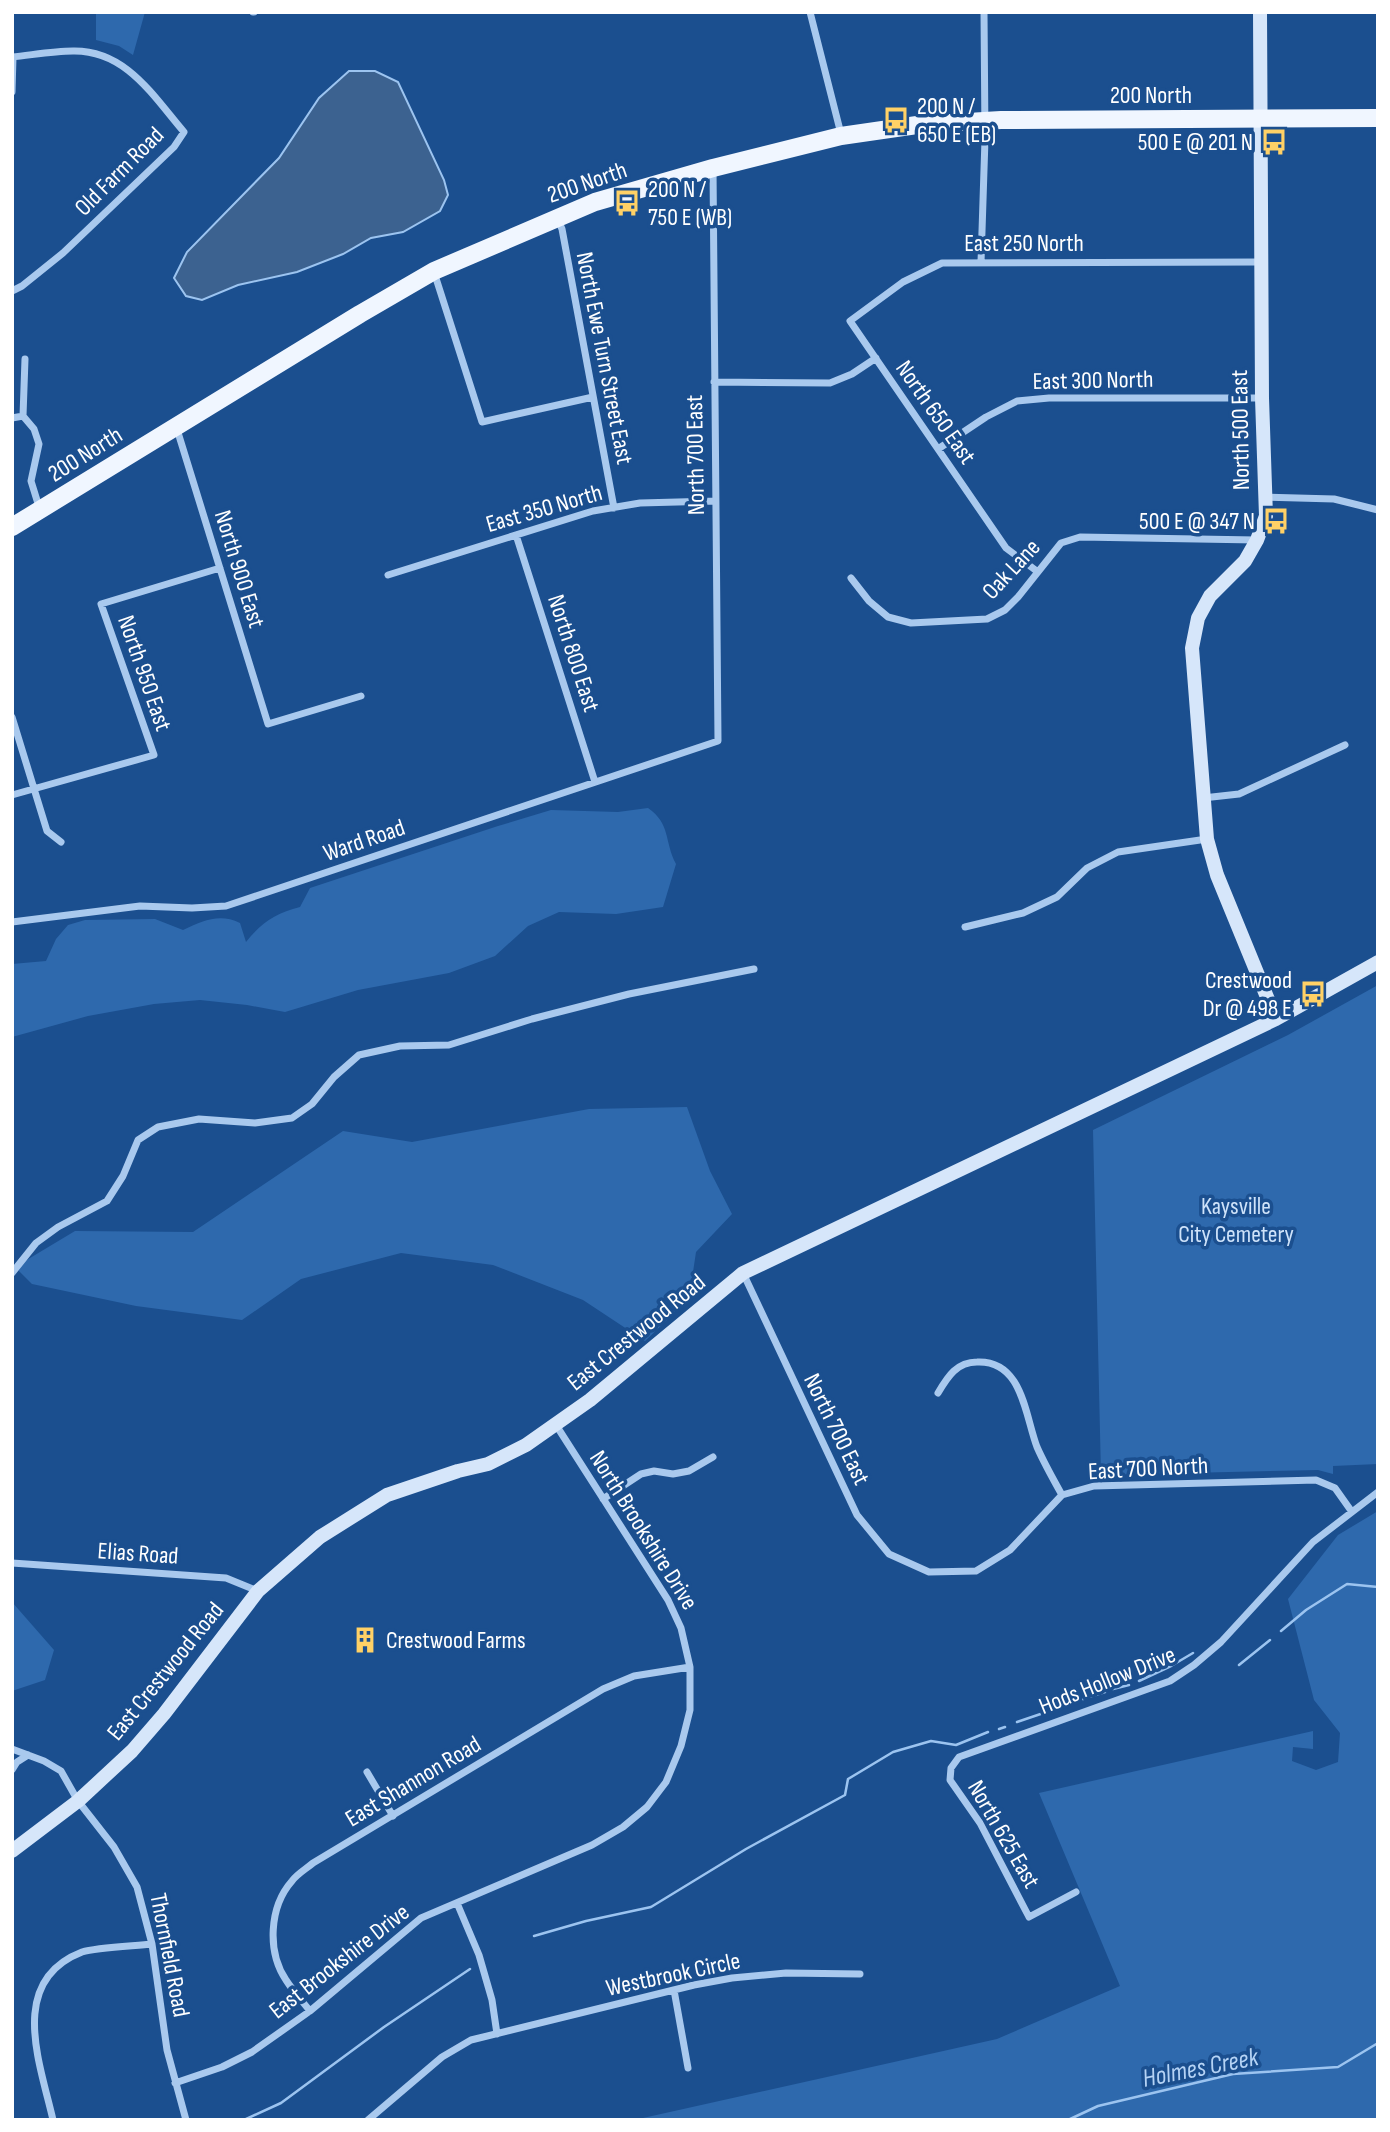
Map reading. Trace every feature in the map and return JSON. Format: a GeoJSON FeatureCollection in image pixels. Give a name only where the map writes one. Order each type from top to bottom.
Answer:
{"type":"FeatureCollection","features":[{"type":"Feature","properties":{"kind":"main road","name":"200 North"},"geometry":{"type":"LineString","coordinates":[[12,527],[434,271],[595,202],[713,168],[841,136],[917,125],[985,121],[1378,118]]}},
{"type":"Feature","properties":{"kind":"street"},"geometry":{"type":"LineString","coordinates":[[810,12],[841,136]]}},
{"type":"Feature","properties":{"kind":"street"},"geometry":{"type":"LineString","coordinates":[[981,262],[985,121],[984,12]]}},
{"type":"Feature","properties":{"kind":"street","name":"North 500 East"},"geometry":{"type":"LineString","coordinates":[[1260,12],[1260,262],[1266,516],[1245,561],[1210,596],[1198,618],[1192,648],[1207,839],[1217,875],[1276,1019]]}},
{"type":"Feature","properties":{"kind":"street","name":"Old Farm Road"},"geometry":{"type":"LineString","coordinates":[[12,57],[72,51],[104,56],[131,72],[184,132],[174,147],[63,253],[12,291]]}},
{"type":"Feature","properties":{"kind":"street"},"geometry":{"type":"LineString","coordinates":[[12,57],[12,92]]}},
{"type":"Feature","properties":{"kind":"street","name":"North 700 East"},"geometry":{"type":"LineString","coordinates":[[713,168],[718,741]]}},
{"type":"Feature","properties":{"kind":"street","name":"North Ewe Turn Street East"},"geometry":{"type":"LineString","coordinates":[[557,217],[562,229],[614,508]]}},
{"type":"Feature","properties":{"kind":"street","name":"East 250 North"},"geometry":{"type":"LineString","coordinates":[[876,358],[850,321],[903,282],[942,263],[1260,262]]}},
{"type":"Feature","properties":{"kind":"street"},"geometry":{"type":"LineString","coordinates":[[434,271],[482,422],[593,397]]}},
{"type":"Feature","properties":{"kind":"street","name":"North 650 East"},"geometry":{"type":"LineString","coordinates":[[714,382],[830,383],[852,374],[876,358],[1006,548],[1038,572]]}},
{"type":"Feature","properties":{"kind":"street"},"geometry":{"type":"LineString","coordinates":[[25,359],[23,416],[34,429],[39,444],[31,481],[40,510]]}},
{"type":"Feature","properties":{"kind":"street","name":"East 300 North"},"geometry":{"type":"LineString","coordinates":[[938,449],[986,417],[1017,401],[1049,398],[1262,398]]}},
{"type":"Feature","properties":{"kind":"street"},"geometry":{"type":"LineString","coordinates":[[12,418],[23,416]]}},
{"type":"Feature","properties":{"kind":"street","name":"North 900 East"},"geometry":{"type":"LineString","coordinates":[[176,426],[268,724],[361,696]]}},
{"type":"Feature","properties":{"kind":"street"},"geometry":{"type":"LineString","coordinates":[[1265,498],[1334,499],[1378,510]]}},
{"type":"Feature","properties":{"kind":"street","name":"East 350 North"},"geometry":{"type":"LineString","coordinates":[[388,575],[593,512],[640,503],[715,501]]}},
{"type":"Feature","properties":{"kind":"street","name":"North 800 East"},"geometry":{"type":"LineString","coordinates":[[516,536],[595,782]]}},
{"type":"Feature","properties":{"kind":"street","name":"Oak Lane"},"geometry":{"type":"LineString","coordinates":[[851,578],[869,601],[888,617],[911,623],[987,620],[1005,610],[1061,543],[1080,537],[1257,540]]}},
{"type":"Feature","properties":{"kind":"street","name":"North 950 East"},"geometry":{"type":"LineString","coordinates":[[34,789],[153,755],[101,604],[220,568]]}},
{"type":"Feature","properties":{"kind":"street"},"geometry":{"type":"LineString","coordinates":[[12,717],[47,831],[61,842]]}},
{"type":"Feature","properties":{"kind":"street","name":"Ward Road"},"geometry":{"type":"LineString","coordinates":[[12,922],[140,906],[226,906],[718,741]]}},
{"type":"Feature","properties":{"kind":"street"},"geometry":{"type":"LineString","coordinates":[[1202,798],[1238,794],[1345,744]]}},
{"type":"Feature","properties":{"kind":"street"},"geometry":{"type":"LineString","coordinates":[[12,795],[34,789]]}},
{"type":"Feature","properties":{"kind":"street"},"geometry":{"type":"LineString","coordinates":[[965,927],[1023,913],[1057,897],[1087,867],[1118,852],[1207,839]]}},
{"type":"Feature","properties":{"kind":"street","name":"East Crestwood Road"},"geometry":{"type":"LineString","coordinates":[[12,1851],[78,1801],[132,1751],[258,1591],[320,1537],[387,1495],[488,1464],[526,1445],[590,1400],[743,1273],[1276,1019],[1378,962]]}},
{"type":"Feature","properties":{"kind":"street"},"geometry":{"type":"LineString","coordinates":[[12,1273],[36,1243],[58,1227],[107,1201],[123,1176],[138,1140],[158,1127],[199,1119],[255,1123],[292,1118],[312,1104],[334,1077],[359,1055],[400,1046],[449,1045],[531,1019],[629,994],[754,969]]}},
{"type":"Feature","properties":{"kind":"street","name":"North 700 East"},"geometry":{"type":"LineString","coordinates":[[743,1273],[857,1516],[889,1554],[929,1572]]}},
{"type":"Feature","properties":{"kind":"street"},"geometry":{"type":"LineString","coordinates":[[938,1393],[948,1376],[962,1364],[980,1361],[998,1366],[1011,1376],[1020,1392],[1037,1447],[1062,1495]]}},
{"type":"Feature","properties":{"kind":"street","name":"North Brookshire Drive"},"geometry":{"type":"LineString","coordinates":[[556,1425],[668,1600],[681,1628],[690,1667],[690,1710],[681,1746],[666,1782]]}},
{"type":"Feature","properties":{"kind":"street"},"geometry":{"type":"LineString","coordinates":[[603,1499],[641,1474],[654,1471],[673,1474],[689,1471],[713,1457]]}},
{"type":"Feature","properties":{"kind":"street","name":"East 700 North"},"geometry":{"type":"LineString","coordinates":[[929,1572],[976,1571],[1010,1550],[1062,1495],[1094,1486],[1316,1480],[1335,1488],[1352,1512]]}},
{"type":"Feature","properties":{"kind":"street"},"geometry":{"type":"LineString","coordinates":[[1352,1512],[1378,1492]]}},
{"type":"Feature","properties":{"kind":"street","name":"Hods Hollow Drive"},"geometry":{"type":"LineString","coordinates":[[951,1768],[959,1757],[1170,1681],[1221,1642],[1313,1542],[1352,1512]]}},
{"type":"Feature","properties":{"kind":"street","name":"Elias Road"},"geometry":{"type":"LineString","coordinates":[[12,1563],[226,1578],[258,1591]]}},
{"type":"Feature","properties":{"kind":"street","name":"East Shannon Road"},"geometry":{"type":"LineString","coordinates":[[310,2011],[284,1978],[275,1952],[273,1926],[279,1902],[291,1881],[313,1863],[603,1689],[634,1676],[690,1667]]}},
{"type":"Feature","properties":{"kind":"street","name":"Thornfield Road"},"geometry":{"type":"LineString","coordinates":[[12,1749],[44,1761],[61,1771],[78,1801],[114,1847],[137,1887],[152,1944],[167,2050],[186,2120]]}},
{"type":"Feature","properties":{"kind":"street"},"geometry":{"type":"LineString","coordinates":[[12,1770],[17,1762],[28,1755]]}},
{"type":"Feature","properties":{"kind":"street","name":"North 625 East"},"geometry":{"type":"LineString","coordinates":[[951,1768],[950,1780],[980,1823],[1029,1917],[1076,1892]]}},
{"type":"Feature","properties":{"kind":"street"},"geometry":{"type":"LineString","coordinates":[[367,1772],[393,1816]]}},
{"type":"Feature","properties":{"kind":"street","name":"East Brookshire Drive"},"geometry":{"type":"LineString","coordinates":[[175,2083],[222,2067],[252,2052],[310,2011],[421,1919],[592,1845],[623,1827],[647,1807],[666,1782]]}},
{"type":"Feature","properties":{"kind":"street"},"geometry":{"type":"LineString","coordinates":[[457,1903],[479,1955],[492,2000],[497,2034]]}},
{"type":"Feature","properties":{"kind":"street"},"geometry":{"type":"LineString","coordinates":[[52,2120],[33,2034],[34,2008],[43,1984],[58,1965],[83,1952],[152,1944]]}},
{"type":"Feature","properties":{"kind":"street","name":"Westbrook Circle"},"geometry":{"type":"LineString","coordinates":[[368,2120],[442,2057],[471,2040],[732,1978],[786,1973],[860,1975]]}},
{"type":"Feature","properties":{"kind":"street"},"geometry":{"type":"LineString","coordinates":[[674,1990],[688,2068]]}},
{"type":"Feature","properties":{"kind":"green space"},"geometry":{"type":"Polygon","coordinates":[[[96,12],[145,12],[133,55],[119,46],[96,40],[96,12]]]}},
{"type":"Feature","properties":{"kind":"green space"},"geometry":{"type":"Polygon","coordinates":[[[648,808],[664,827],[676,864],[663,907],[616,914],[559,912],[528,926],[495,956],[449,973],[358,990],[285,1012],[200,1000],[154,1004],[88,1016],[12,1037],[12,964],[46,961],[56,939],[68,925],[85,920],[155,919],[183,930],[218,918],[240,923],[246,942],[257,929],[270,920],[300,907],[310,888],[551,810],[618,812],[648,808]]]}},
{"type":"Feature","properties":{"kind":"green space","name":"Kaysville City Cemetery"},"geometry":{"type":"Polygon","coordinates":[[[1378,985],[1378,1464],[1333,1466],[1333,1474],[1318,1470],[1101,1475],[1093,1130],[1288,1035],[1378,985]]]}},
{"type":"Feature","properties":{"kind":"green space"},"geometry":{"type":"Polygon","coordinates":[[[687,1107],[710,1171],[732,1214],[696,1252],[689,1299],[645,1341],[583,1300],[493,1265],[401,1253],[301,1279],[242,1320],[136,1306],[32,1284],[15,1267],[75,1231],[193,1232],[343,1131],[412,1142],[589,1109],[687,1107]]]}},
{"type":"Feature","properties":{"kind":"green space"},"geometry":{"type":"Polygon","coordinates":[[[1378,1511],[1378,2120],[634,2120],[997,2039],[1120,1986],[1039,1793],[1313,1731],[1313,1749],[1293,1747],[1292,1761],[1316,1770],[1338,1762],[1340,1733],[1314,1700],[1288,1599],[1338,1535],[1378,1511]]]}},
{"type":"Feature","properties":{"kind":"green space"},"geometry":{"type":"Polygon","coordinates":[[[12,1602],[54,1650],[45,1680],[12,1691],[12,1602]]]}},
{"type":"Feature","properties":{"kind":"shaded area"},"geometry":{"type":"Polygon","coordinates":[[[349,71],[375,71],[398,82],[444,180],[448,195],[440,211],[403,232],[371,238],[343,254],[297,272],[238,285],[202,300],[186,296],[174,278],[187,252],[279,158],[319,98],[349,71]]]}},
{"type":"Feature","properties":{"kind":"waterway"},"geometry":{"type":"LineString","coordinates":[[1281,1631],[1306,1610],[1347,1584],[1378,1587]]}},
{"type":"Feature","properties":{"kind":"waterway"},"geometry":{"type":"LineString","coordinates":[[1239,1665],[1270,1640]]}},
{"type":"Feature","properties":{"kind":"waterway"},"geometry":{"type":"LineString","coordinates":[[1139,1681],[1193,1653]]}},
{"type":"Feature","properties":{"kind":"waterway"},"geometry":{"type":"LineString","coordinates":[[1113,1689],[1129,1685]]}},
{"type":"Feature","properties":{"kind":"waterway"},"geometry":{"type":"LineString","coordinates":[[1083,1699],[1105,1692]]}},
{"type":"Feature","properties":{"kind":"waterway"},"geometry":{"type":"LineString","coordinates":[[1017,1722],[1073,1703]]}},
{"type":"Feature","properties":{"kind":"waterway"},"geometry":{"type":"LineString","coordinates":[[999,1729],[1005,1727]]}},
{"type":"Feature","properties":{"kind":"waterway"},"geometry":{"type":"LineString","coordinates":[[534,1936],[651,1907],[746,1849],[845,1795],[848,1779],[893,1752],[931,1741],[956,1745],[988,1732]]}},
{"type":"Feature","properties":{"kind":"waterway"},"geometry":{"type":"LineString","coordinates":[[244,2120],[281,2103],[384,2027],[470,1969]]}},
{"type":"Feature","properties":{"kind":"waterway","name":"Holmes Creek"},"geometry":{"type":"LineString","coordinates":[[1068,2120],[1098,2106],[1233,2074],[1338,2067],[1378,2043]]}},
{"type":"Feature","properties":{"kind":"place","name":"200 N / 650 E (EB)"},"geometry":{"type":"Point","coordinates":[896,120]}},
{"type":"Feature","properties":{"kind":"place","name":"500 E @ 201 N"},"geometry":{"type":"Point","coordinates":[1274,142]}},
{"type":"Feature","properties":{"kind":"place","name":"200 N / 750 E (WB)"},"geometry":{"type":"Point","coordinates":[627,203]}},
{"type":"Feature","properties":{"kind":"place","name":"500 E @ 347 N"},"geometry":{"type":"Point","coordinates":[1276,521]}},
{"type":"Feature","properties":{"kind":"place","name":"Crestwood Dr @ 498 E"},"geometry":{"type":"Point","coordinates":[1313,994]}},
{"type":"Feature","properties":{"kind":"place","name":"Crestwood Farms"},"geometry":{"type":"Point","coordinates":[365,1640]}}]}
